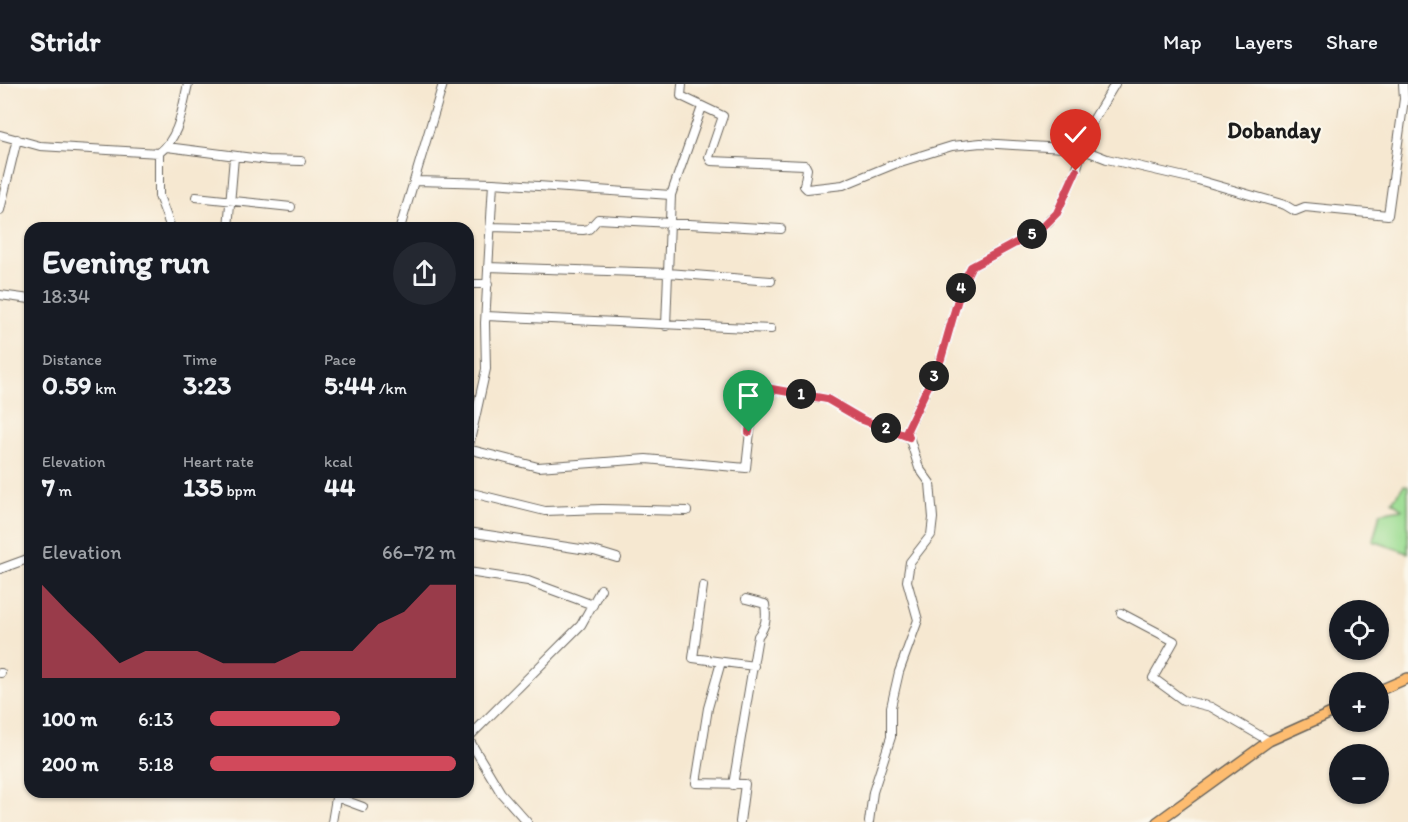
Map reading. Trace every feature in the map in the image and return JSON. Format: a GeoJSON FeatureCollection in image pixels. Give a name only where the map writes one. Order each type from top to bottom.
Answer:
{"type":"FeatureCollection","features":[{"type":"Feature","properties":{"kind":"main road"},"geometry":{"type":"LineString","coordinates":[[1389,686],[1408,678]]}},
{"type":"Feature","properties":{"kind":"main road"},"geometry":{"type":"LineString","coordinates":[[1157,822],[1269,741],[1329,714]]}},
{"type":"Feature","properties":{"kind":"street"},"geometry":{"type":"LineString","coordinates":[[0,135],[40,146],[159,153],[178,129],[188,84]]}},
{"type":"Feature","properties":{"kind":"street"},"geometry":{"type":"LineString","coordinates":[[402,222],[443,84]]}},
{"type":"Feature","properties":{"kind":"street"},"geometry":{"type":"LineString","coordinates":[[682,84],[681,96],[723,116],[709,157],[711,160],[806,165],[804,186],[810,190],[843,185],[897,162],[952,146],[981,143],[1081,149],[1107,159],[1198,180],[1285,205],[1295,211],[1305,207],[1388,215],[1404,99],[1403,84]]}},
{"type":"Feature","properties":{"kind":"street"},"geometry":{"type":"LineString","coordinates":[[869,822],[873,792],[891,737],[891,707],[899,672],[918,620],[907,581],[910,562],[931,535],[933,518],[930,483],[919,468],[907,430],[941,359],[962,285],[971,267],[1040,230],[1057,213],[1070,189],[1089,127],[1115,84]]}},
{"type":"Feature","properties":{"kind":"street"},"geometry":{"type":"LineString","coordinates":[[666,326],[670,195],[702,107]]}},
{"type":"Feature","properties":{"kind":"street"},"geometry":{"type":"LineString","coordinates":[[0,210],[17,140]]}},
{"type":"Feature","properties":{"kind":"street"},"geometry":{"type":"LineString","coordinates":[[166,147],[234,157],[301,161]]}},
{"type":"Feature","properties":{"kind":"street"},"geometry":{"type":"LineString","coordinates":[[159,153],[159,196],[169,222]]}},
{"type":"Feature","properties":{"kind":"street"},"geometry":{"type":"LineString","coordinates":[[228,222],[234,157]]}},
{"type":"Feature","properties":{"kind":"street"},"geometry":{"type":"LineString","coordinates":[[416,181],[493,183],[670,195]]}},
{"type":"Feature","properties":{"kind":"street"},"geometry":{"type":"LineString","coordinates":[[474,423],[486,369],[486,316],[493,183]]}},
{"type":"Feature","properties":{"kind":"street"},"geometry":{"type":"LineString","coordinates":[[196,197],[291,207]]}},
{"type":"Feature","properties":{"kind":"street"},"geometry":{"type":"LineString","coordinates":[[490,227],[583,230],[589,229],[598,219],[781,229]]}},
{"type":"Feature","properties":{"kind":"street"},"geometry":{"type":"LineString","coordinates":[[488,267],[668,273],[771,281]]}},
{"type":"Feature","properties":{"kind":"street"},"geometry":{"type":"LineString","coordinates":[[474,284],[488,284]]}},
{"type":"Feature","properties":{"kind":"street"},"geometry":{"type":"LineString","coordinates":[[0,295],[24,298]]}},
{"type":"Feature","properties":{"kind":"street"},"geometry":{"type":"LineString","coordinates":[[486,316],[771,329]]}},
{"type":"Feature","properties":{"kind":"street"},"geometry":{"type":"LineString","coordinates":[[474,451],[538,467],[646,459],[746,468],[755,386],[827,399],[863,420],[909,437]]}},
{"type":"Feature","properties":{"kind":"street"},"geometry":{"type":"LineString","coordinates":[[474,494],[545,512],[602,508],[687,511]]}},
{"type":"Feature","properties":{"kind":"street"},"geometry":{"type":"LineString","coordinates":[[474,533],[594,551],[618,558]]}},
{"type":"Feature","properties":{"kind":"street"},"geometry":{"type":"LineString","coordinates":[[0,569],[24,560]]}},
{"type":"Feature","properties":{"kind":"street"},"geometry":{"type":"LineString","coordinates":[[474,573],[528,581],[593,605]]}},
{"type":"Feature","properties":{"kind":"street"},"geometry":{"type":"LineString","coordinates":[[703,586],[693,658],[754,666]]}},
{"type":"Feature","properties":{"kind":"street"},"geometry":{"type":"LineString","coordinates":[[474,732],[581,625],[601,589]]}},
{"type":"Feature","properties":{"kind":"street"},"geometry":{"type":"LineString","coordinates":[[733,785],[758,636],[764,628],[766,616],[765,604],[747,599]]}},
{"type":"Feature","properties":{"kind":"street"},"geometry":{"type":"LineString","coordinates":[[1121,613],[1174,641],[1153,678],[1183,700],[1211,707],[1269,741]]}},
{"type":"Feature","properties":{"kind":"street"},"geometry":{"type":"LineString","coordinates":[[721,662],[708,708],[696,783],[745,784],[741,822]]}},
{"type":"Feature","properties":{"kind":"street"},"geometry":{"type":"LineString","coordinates":[[474,748],[501,793],[527,822]]}},
{"type":"Feature","properties":{"kind":"street"},"geometry":{"type":"LineString","coordinates":[[332,822],[335,798]]}},
{"type":"Feature","properties":{"kind":"street"},"geometry":{"type":"LineString","coordinates":[[344,798],[363,807]]}},
{"type":"Feature","properties":{"kind":"green space"},"geometry":{"type":"Polygon","coordinates":[[[1404,485],[1408,486],[1408,553],[1373,541],[1380,513],[1402,509],[1392,501],[1404,485]]]}},
{"type":"Feature","properties":{"kind":"district","name":"Dobanday"},"geometry":{"type":"Point","coordinates":[1274,130]}},
{"type":"Feature","properties":{"kind":"route"},"geometry":{"type":"LineString","coordinates":[[749,432],[755,386],[827,399],[863,420],[909,437],[907,430],[941,359],[962,285],[971,267],[1000,249],[1040,230],[1057,213],[1070,189],[1076,171]]}}]}
